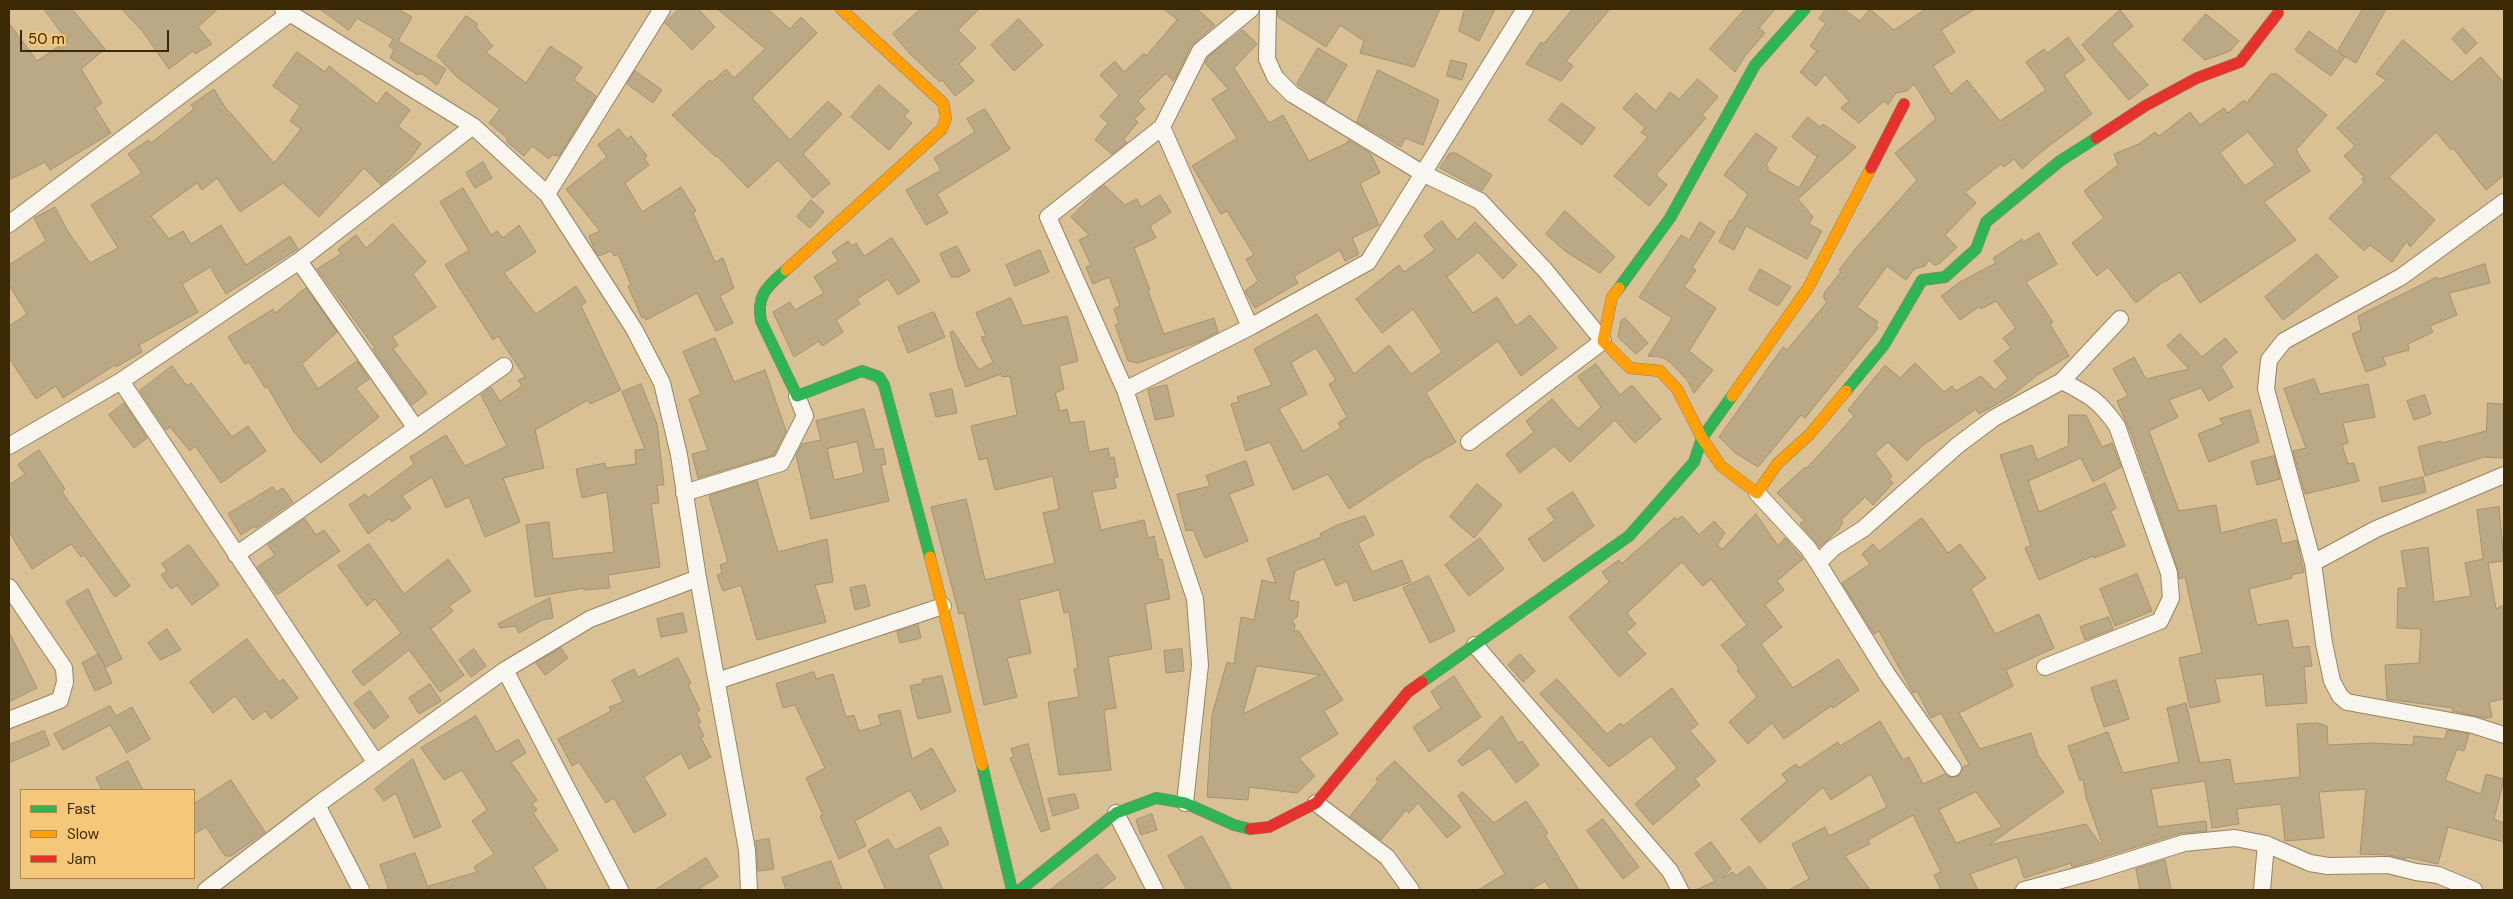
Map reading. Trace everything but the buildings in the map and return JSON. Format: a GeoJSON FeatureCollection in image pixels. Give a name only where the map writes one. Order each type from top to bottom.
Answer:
{"type":"FeatureCollection","features":[{"type":"Feature","properties":{"kind":"street"},"geometry":{"type":"LineString","coordinates":[[547,194],[662,9]]}},
{"type":"Feature","properties":{"kind":"street"},"geometry":{"type":"LineString","coordinates":[[684,493],[781,463],[804,416],[797,396],[762,321],[759,310],[764,290],[942,129],[946,118],[943,103],[841,9]]}},
{"type":"Feature","properties":{"kind":"street"},"geometry":{"type":"LineString","coordinates":[[1186,803],[1200,665],[1195,599],[1125,390],[1048,217],[1162,127],[1200,51],[1251,9]]}},
{"type":"Feature","properties":{"kind":"street"},"geometry":{"type":"LineString","coordinates":[[1268,9],[1267,59],[1275,77],[1292,94],[1422,173],[1480,201],[1545,270],[1602,341],[1630,368],[1660,371],[1677,389],[1702,438],[1721,466],[1757,493],[1808,548],[1887,674],[1953,768]]}},
{"type":"Feature","properties":{"kind":"street"},"geometry":{"type":"LineString","coordinates":[[1125,390],[1250,328],[1368,262],[1525,9]]}},
{"type":"Feature","properties":{"kind":"street"},"geometry":{"type":"LineString","coordinates":[[1469,442],[1602,341],[1612,297],[1670,218],[1755,65],[1805,9]]}},
{"type":"Feature","properties":{"kind":"street"},"geometry":{"type":"LineString","coordinates":[[9,224],[286,12],[473,126],[547,194],[634,329],[662,383],[679,455],[698,578],[747,850],[749,890]]}},
{"type":"Feature","properties":{"kind":"street"},"geometry":{"type":"LineString","coordinates":[[1757,493],[1777,464],[1809,435],[1884,345],[1922,280],[1945,277],[1976,249],[1986,222],[2060,161],[2145,106],[2197,78],[2240,62],[2278,13]]}},
{"type":"Feature","properties":{"kind":"street"},"geometry":{"type":"LineString","coordinates":[[1020,890],[1116,813],[1156,798],[1186,803],[1234,825],[1251,829],[1269,827],[1316,803],[1408,692],[1629,536],[1682,474],[1692,466],[1699,454],[1702,438],[1808,288],[1904,104]]}},
{"type":"Feature","properties":{"kind":"street"},"geometry":{"type":"LineString","coordinates":[[9,446],[121,380],[299,261],[473,126]]}},
{"type":"Feature","properties":{"kind":"street"},"geometry":{"type":"LineString","coordinates":[[1162,127],[1250,328]]}},
{"type":"Feature","properties":{"kind":"street"},"geometry":{"type":"LineString","coordinates":[[2504,202],[2401,277],[2284,341],[2268,360],[2266,389],[2313,562],[2324,643],[2332,681],[2340,696],[2347,702],[2473,725],[2504,735]]}},
{"type":"Feature","properties":{"kind":"street"},"geometry":{"type":"LineString","coordinates":[[299,261],[415,427]]}},
{"type":"Feature","properties":{"kind":"street"},"geometry":{"type":"LineString","coordinates":[[1818,563],[1833,548],[1863,529],[1958,445],[1994,418],[2062,381],[2120,319]]}},
{"type":"Feature","properties":{"kind":"street"},"geometry":{"type":"LineString","coordinates":[[236,555],[504,366]]}},
{"type":"Feature","properties":{"kind":"street"},"geometry":{"type":"LineString","coordinates":[[797,396],[862,371],[878,377],[884,386],[943,606],[1012,890]]}},
{"type":"Feature","properties":{"kind":"street"},"geometry":{"type":"LineString","coordinates":[[121,380],[376,764]]}},
{"type":"Feature","properties":{"kind":"street"},"geometry":{"type":"LineString","coordinates":[[2045,667],[2160,621],[2171,598],[2170,573],[2117,426],[2103,406],[2062,381]]}},
{"type":"Feature","properties":{"kind":"street"},"geometry":{"type":"LineString","coordinates":[[2313,562],[2376,529],[2504,475]]}},
{"type":"Feature","properties":{"kind":"street"},"geometry":{"type":"LineString","coordinates":[[206,890],[317,805],[505,670],[590,619],[698,578]]}},
{"type":"Feature","properties":{"kind":"street"},"geometry":{"type":"LineString","coordinates":[[9,587],[64,668],[65,682],[60,700],[9,720]]}},
{"type":"Feature","properties":{"kind":"street"},"geometry":{"type":"LineString","coordinates":[[717,681],[943,606]]}},
{"type":"Feature","properties":{"kind":"street"},"geometry":{"type":"LineString","coordinates":[[1475,646],[1670,871],[1680,890]]}},
{"type":"Feature","properties":{"kind":"street"},"geometry":{"type":"LineString","coordinates":[[505,670],[620,890]]}},
{"type":"Feature","properties":{"kind":"street"},"geometry":{"type":"LineString","coordinates":[[1316,803],[1387,857],[1411,890]]}},
{"type":"Feature","properties":{"kind":"street"},"geometry":{"type":"LineString","coordinates":[[317,805],[361,890]]}},
{"type":"Feature","properties":{"kind":"street"},"geometry":{"type":"LineString","coordinates":[[1116,813],[1155,890]]}},
{"type":"Feature","properties":{"kind":"street"},"geometry":{"type":"LineString","coordinates":[[2024,890],[2095,871],[2184,843],[2235,838],[2266,844],[2310,862],[2328,866],[2388,865],[2438,875],[2474,890]]}},
{"type":"Feature","properties":{"kind":"street"},"geometry":{"type":"LineString","coordinates":[[2262,890],[2266,844]]}},
{"type":"Feature","properties":{"kind":"traffic: fast"},"geometry":{"type":"LineString","coordinates":[[1619,288],[1670,218],[1755,65],[1805,9]]}},
{"type":"Feature","properties":{"kind":"traffic: fast"},"geometry":{"type":"LineString","coordinates":[[1846,391],[1884,345],[1922,280],[1945,277],[1976,249],[1986,222],[2060,161],[2096,138]]}},
{"type":"Feature","properties":{"kind":"traffic: fast"},"geometry":{"type":"LineString","coordinates":[[786,270],[765,291],[760,304],[760,312],[761,321],[797,396],[862,371],[879,377],[884,385],[930,557]]}},
{"type":"Feature","properties":{"kind":"traffic: fast"},"geometry":{"type":"LineString","coordinates":[[1422,682],[1629,536],[1694,462],[1702,438],[1732,396]]}},
{"type":"Feature","properties":{"kind":"traffic: fast"},"geometry":{"type":"LineString","coordinates":[[982,765],[1012,890]]}},
{"type":"Feature","properties":{"kind":"traffic: fast"},"geometry":{"type":"LineString","coordinates":[[1020,890],[1116,813],[1156,798],[1185,803],[1234,825],[1250,829]]}},
{"type":"Feature","properties":{"kind":"traffic: slow"},"geometry":{"type":"LineString","coordinates":[[786,270],[942,129],[946,118],[943,103],[841,9]]}},
{"type":"Feature","properties":{"kind":"traffic: slow"},"geometry":{"type":"LineString","coordinates":[[1732,396],[1808,288],[1871,168]]}},
{"type":"Feature","properties":{"kind":"traffic: slow"},"geometry":{"type":"LineString","coordinates":[[1619,288],[1612,297],[1603,341],[1630,368],[1660,371],[1677,389],[1702,438],[1721,466],[1757,493],[1777,464],[1809,435],[1846,391]]}},
{"type":"Feature","properties":{"kind":"traffic: slow"},"geometry":{"type":"LineString","coordinates":[[930,557],[982,765]]}},
{"type":"Feature","properties":{"kind":"traffic: jam"},"geometry":{"type":"LineString","coordinates":[[2096,138],[2145,106],[2197,78],[2240,62],[2278,13]]}},
{"type":"Feature","properties":{"kind":"traffic: jam"},"geometry":{"type":"LineString","coordinates":[[1871,168],[1904,104]]}},
{"type":"Feature","properties":{"kind":"traffic: jam"},"geometry":{"type":"LineString","coordinates":[[1250,829],[1269,827],[1316,803],[1408,692],[1422,682]]}}]}
